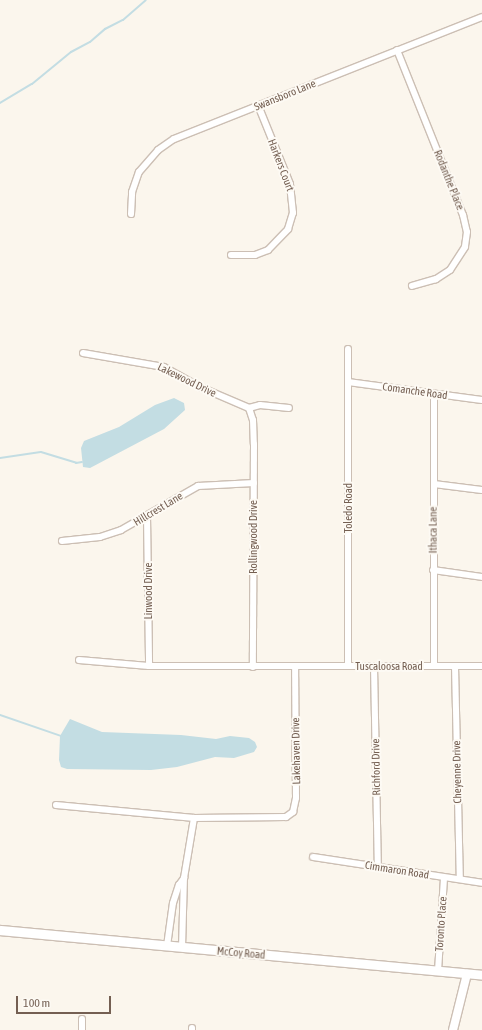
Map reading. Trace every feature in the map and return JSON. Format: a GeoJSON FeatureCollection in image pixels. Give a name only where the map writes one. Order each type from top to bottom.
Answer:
{"type":"FeatureCollection","features":[{"type":"Feature","properties":{"kind":"main road","name":"McCoy Road"},"geometry":{"type":"LineString","coordinates":[[0,930],[482,975]]}},
{"type":"Feature","properties":{"kind":"street","name":"Swansboro Lane"},"geometry":{"type":"LineString","coordinates":[[131,214],[130,199],[135,183],[144,165],[158,150],[174,139],[482,17]]}},
{"type":"Feature","properties":{"kind":"street","name":"Rodanthe Place"},"geometry":{"type":"LineString","coordinates":[[397,50],[463,215],[467,232],[464,251],[450,270],[436,279],[412,286]]}},
{"type":"Feature","properties":{"kind":"street","name":"Harkers Court"},"geometry":{"type":"LineString","coordinates":[[231,255],[255,255],[268,250],[286,233],[294,213],[290,184],[258,105]]}},
{"type":"Feature","properties":{"kind":"street","name":"Toledo Road"},"geometry":{"type":"LineString","coordinates":[[348,349],[348,666]]}},
{"type":"Feature","properties":{"kind":"street","name":"Lakewood Drive"},"geometry":{"type":"LineString","coordinates":[[83,353],[164,367],[200,387],[249,408],[260,405],[288,408]]}},
{"type":"Feature","properties":{"kind":"street","name":"Comanche Road"},"geometry":{"type":"LineString","coordinates":[[348,382],[482,400]]}},
{"type":"Feature","properties":{"kind":"street","name":"Ithaca Lane"},"geometry":{"type":"LineString","coordinates":[[434,394],[434,666]]}},
{"type":"Feature","properties":{"kind":"street","name":"Rollingwood Drive"},"geometry":{"type":"LineString","coordinates":[[249,408],[253,420],[254,483],[253,666]]}},
{"type":"Feature","properties":{"kind":"street","name":"Hillcrest Lane"},"geometry":{"type":"LineString","coordinates":[[62,541],[106,535],[147,516],[198,486],[254,483]]}},
{"type":"Feature","properties":{"kind":"street"},"geometry":{"type":"LineString","coordinates":[[434,484],[482,490]]}},
{"type":"Feature","properties":{"kind":"street","name":"Linwood Drive"},"geometry":{"type":"LineString","coordinates":[[147,516],[149,666]]}},
{"type":"Feature","properties":{"kind":"street"},"geometry":{"type":"LineString","coordinates":[[433,570],[482,577]]}},
{"type":"Feature","properties":{"kind":"street"},"geometry":{"type":"LineString","coordinates":[[79,660],[149,666],[295,667]]}},
{"type":"Feature","properties":{"kind":"street","name":"Richford Drive"},"geometry":{"type":"LineString","coordinates":[[374,666],[378,868]]}},
{"type":"Feature","properties":{"kind":"street","name":"Cheyenne Drive"},"geometry":{"type":"LineString","coordinates":[[455,666],[460,879]]}},
{"type":"Feature","properties":{"kind":"street","name":"Tuscaloosa Road"},"geometry":{"type":"LineString","coordinates":[[295,667],[482,666]]}},
{"type":"Feature","properties":{"kind":"street","name":"Lakehaven Drive"},"geometry":{"type":"LineString","coordinates":[[56,805],[194,818],[280,819],[293,812],[296,798],[295,667]]}},
{"type":"Feature","properties":{"kind":"street"},"geometry":{"type":"LineString","coordinates":[[182,948],[184,878],[194,818]]}},
{"type":"Feature","properties":{"kind":"street","name":"Cimmaron Road"},"geometry":{"type":"LineString","coordinates":[[313,857],[482,883]]}},
{"type":"Feature","properties":{"kind":"street"},"geometry":{"type":"LineString","coordinates":[[167,946],[173,903],[178,885],[184,878]]}},
{"type":"Feature","properties":{"kind":"street","name":"Toronto Place"},"geometry":{"type":"LineString","coordinates":[[438,971],[444,878]]}},
{"type":"Feature","properties":{"kind":"street"},"geometry":{"type":"LineString","coordinates":[[453,1030],[468,974]]}},
{"type":"Feature","properties":{"kind":"street"},"geometry":{"type":"LineString","coordinates":[[82,1019],[82,1030]]}},
{"type":"Feature","properties":{"kind":"water"},"geometry":{"type":"Polygon","coordinates":[[[174,398],[184,403],[185,410],[164,429],[90,468],[83,467],[81,448],[84,441],[119,427],[155,405],[174,398]]]}},
{"type":"Feature","properties":{"kind":"water"},"geometry":{"type":"Polygon","coordinates":[[[70,719],[102,732],[181,735],[216,739],[230,736],[249,738],[255,742],[257,747],[254,752],[234,758],[215,757],[177,767],[151,770],[67,769],[61,767],[59,760],[60,736],[70,719]]]}},
{"type":"Feature","properties":{"kind":"waterway"},"geometry":{"type":"LineString","coordinates":[[0,103],[32,84],[71,52],[90,42],[105,29],[123,20],[146,0]]}},
{"type":"Feature","properties":{"kind":"waterway"},"geometry":{"type":"LineString","coordinates":[[0,458],[41,452],[76,463],[82,462]]}},
{"type":"Feature","properties":{"kind":"waterway"},"geometry":{"type":"LineString","coordinates":[[0,715],[61,736]]}}]}
